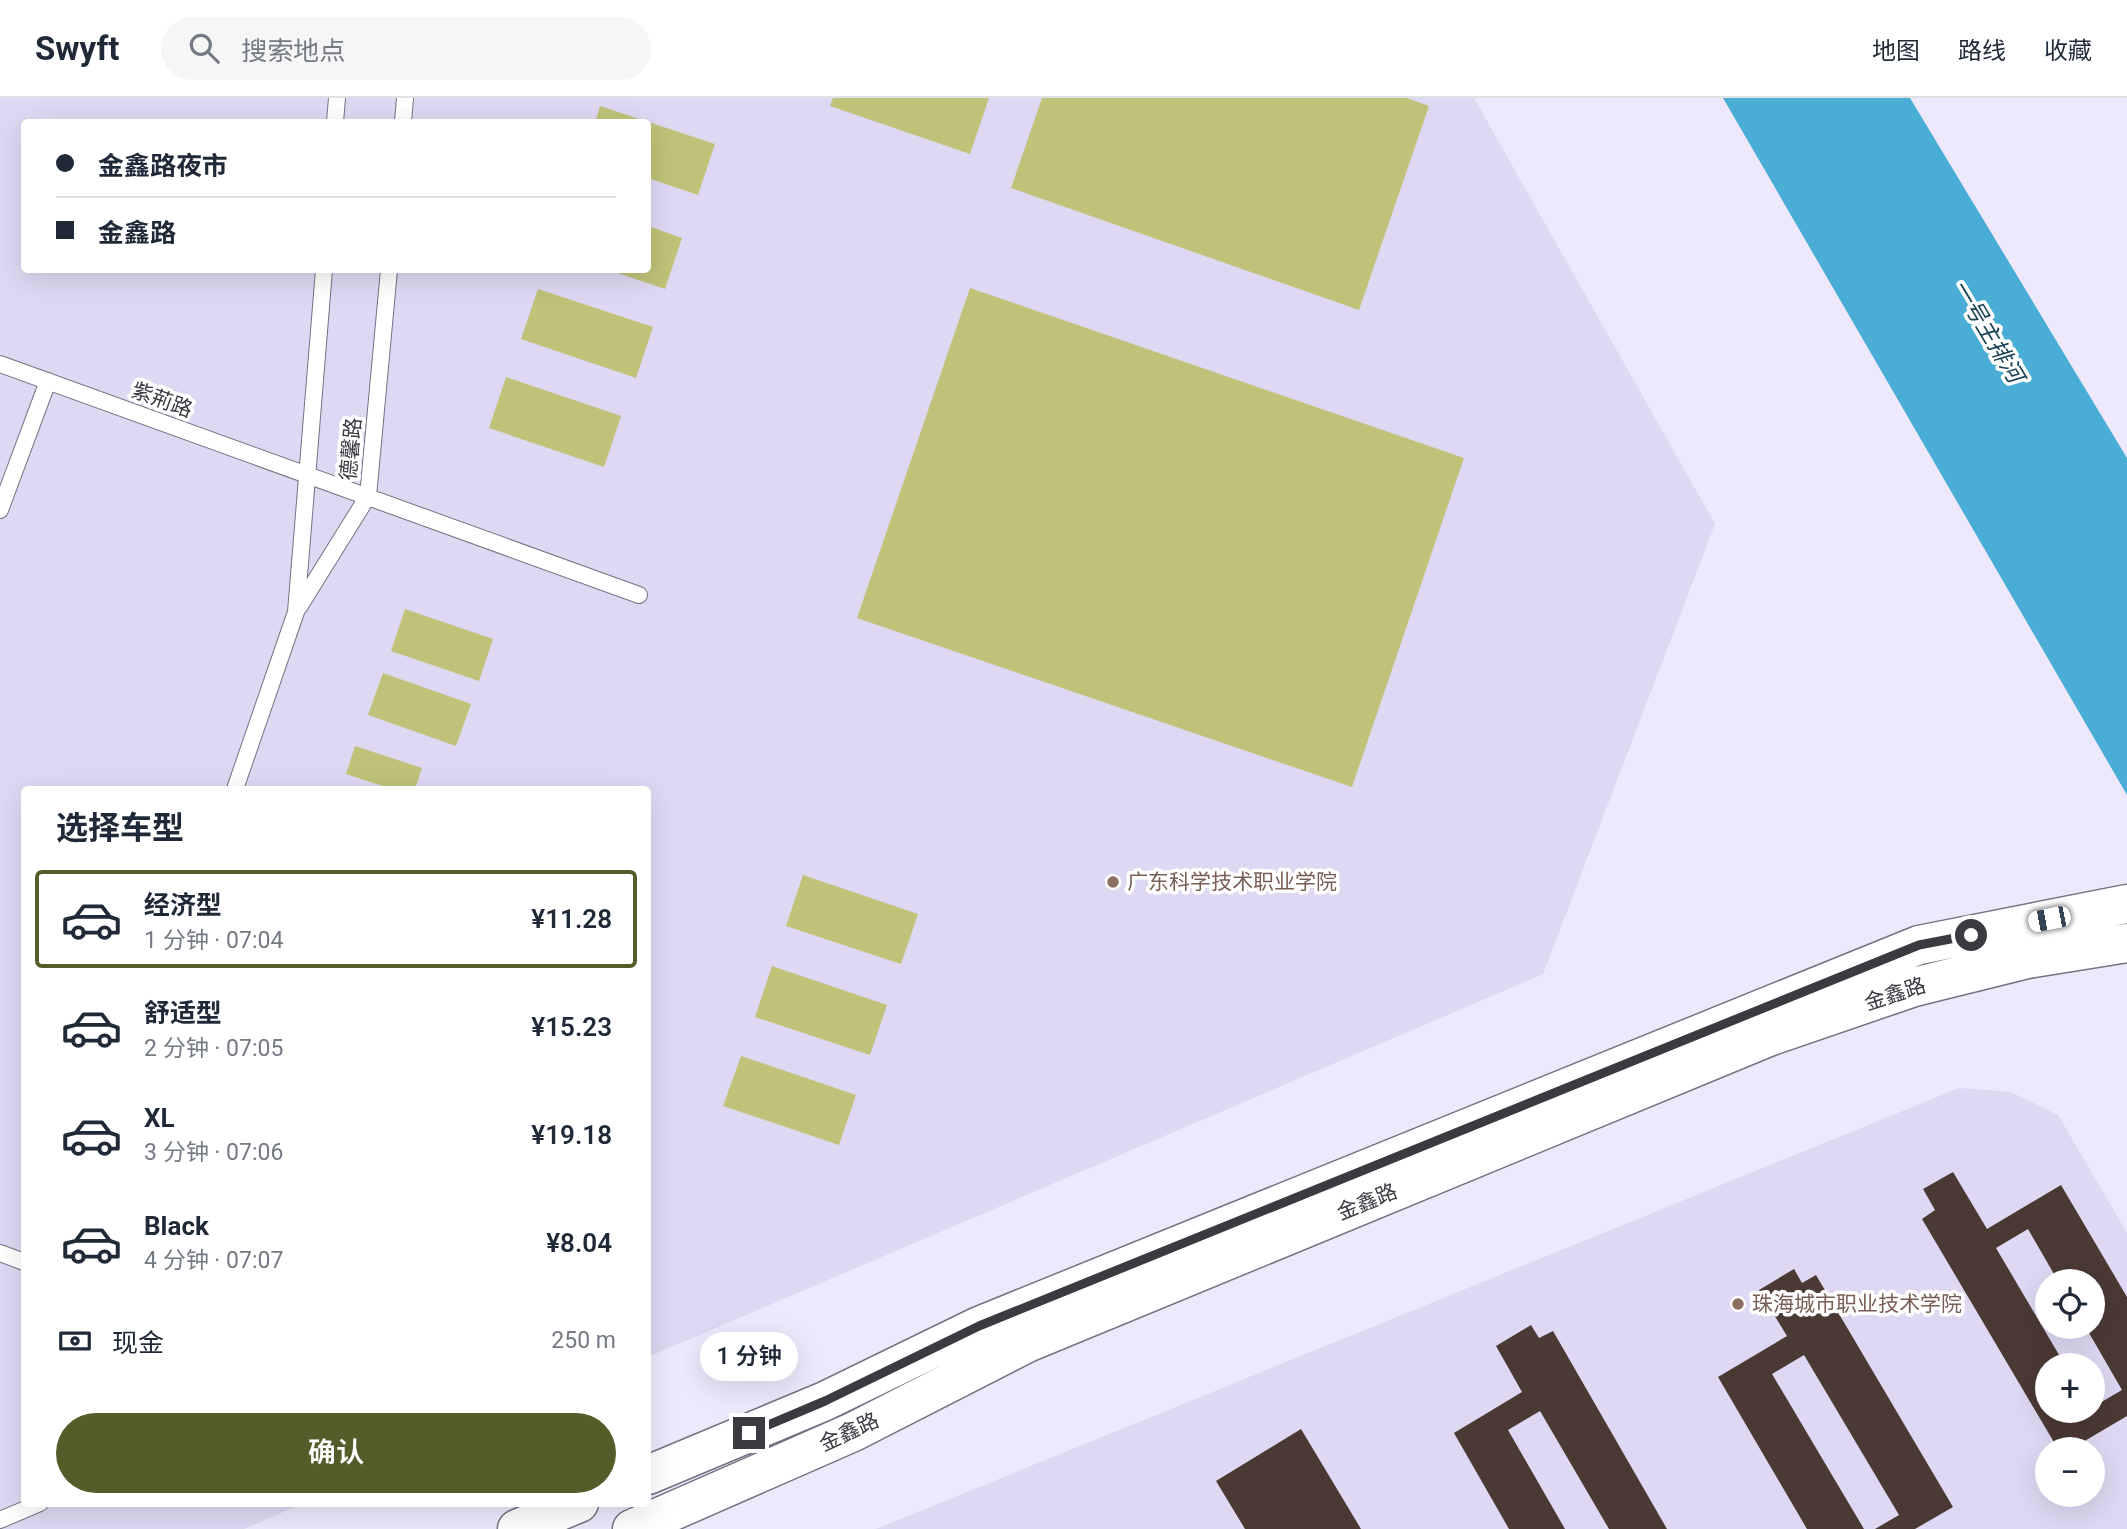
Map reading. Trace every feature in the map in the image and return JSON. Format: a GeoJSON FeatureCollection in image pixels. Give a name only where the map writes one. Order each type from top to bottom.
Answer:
{"type":"FeatureCollection","features":[{"type":"Feature","properties":{"kind":"street","name":"金鑫路"},"geometry":{"type":"LineString","coordinates":[[651,1474],[825,1401],[979,1326],[1919,945],[2127,904]]}},
{"type":"Feature","properties":{"kind":"street","name":"金鑫路"},"geometry":{"type":"LineString","coordinates":[[639,1527],[853,1432],[1027,1343],[1770,1036],[1914,987],[2027,959],[2127,943]]}},
{"type":"Feature","properties":{"kind":"street"},"geometry":{"type":"LineString","coordinates":[[517,1529],[569,1507]]}},
{"type":"Feature","properties":{"kind":"lane"},"geometry":{"type":"LineString","coordinates":[[335,119],[337,98]]}},
{"type":"Feature","properties":{"kind":"lane"},"geometry":{"type":"LineString","coordinates":[[403,119],[405,98]]}},
{"type":"Feature","properties":{"kind":"lane","name":"德馨路"},"geometry":{"type":"LineString","coordinates":[[296,612],[324,273]]}},
{"type":"Feature","properties":{"kind":"lane","name":"德馨路"},"geometry":{"type":"LineString","coordinates":[[235,786],[296,612],[368,496],[389,273]]}},
{"type":"Feature","properties":{"kind":"lane","name":"紫荊路"},"geometry":{"type":"LineString","coordinates":[[0,364],[639,595]]}},
{"type":"Feature","properties":{"kind":"lane"},"geometry":{"type":"LineString","coordinates":[[0,510],[48,381]]}},
{"type":"Feature","properties":{"kind":"lane"},"geometry":{"type":"LineString","coordinates":[[0,1253],[21,1261]]}},
{"type":"Feature","properties":{"kind":"lane"},"geometry":{"type":"LineString","coordinates":[[0,1520],[31,1507]]}},
{"type":"Feature","properties":{"kind":"shaded area","name":"广东科学技术职业学院"},"geometry":{"type":"Polygon","coordinates":[[[0,98],[1474,98],[1715,524],[1543,974],[651,1356],[651,786],[21,786],[21,1507],[295,1507],[244,1529],[0,1529],[0,98]]]}},
{"type":"Feature","properties":{"kind":"shaded area","name":"珠海城市职业技术学院"},"geometry":{"type":"Polygon","coordinates":[[[1959,1088],[2011,1092],[2058,1115],[2127,1233],[2127,1529],[876,1529],[1959,1088]]]}},
{"type":"Feature","properties":{"kind":"green space"},"geometry":{"type":"Polygon","coordinates":[[[833,98],[989,98],[970,154],[830,106],[833,98]]]}},
{"type":"Feature","properties":{"kind":"green space"},"geometry":{"type":"Polygon","coordinates":[[[1042,98],[1407,98],[1429,106],[1359,310],[1011,188],[1042,98]]]}},
{"type":"Feature","properties":{"kind":"green space"},"geometry":{"type":"Polygon","coordinates":[[[600,106],[639,119],[596,119],[600,106]]]}},
{"type":"Feature","properties":{"kind":"green space"},"geometry":{"type":"Polygon","coordinates":[[[651,123],[715,144],[698,195],[651,179],[651,123]]]}},
{"type":"Feature","properties":{"kind":"green space"},"geometry":{"type":"Polygon","coordinates":[[[651,227],[682,238],[665,289],[618,273],[651,273],[651,227]]]}},
{"type":"Feature","properties":{"kind":"green space"},"geometry":{"type":"Polygon","coordinates":[[[970,288],[1464,458],[1352,787],[857,618],[970,288]]]}},
{"type":"Feature","properties":{"kind":"green space"},"geometry":{"type":"Polygon","coordinates":[[[538,289],[653,327],[636,378],[521,339],[538,289]]]}},
{"type":"Feature","properties":{"kind":"green space"},"geometry":{"type":"Polygon","coordinates":[[[506,377],[621,416],[604,467],[489,428],[506,377]]]}},
{"type":"Feature","properties":{"kind":"green space"},"geometry":{"type":"Polygon","coordinates":[[[405,609],[493,639],[479,681],[391,651],[405,609]]]}},
{"type":"Feature","properties":{"kind":"green space"},"geometry":{"type":"Polygon","coordinates":[[[383,673],[471,704],[456,746],[368,715],[383,673]]]}},
{"type":"Feature","properties":{"kind":"green space"},"geometry":{"type":"Polygon","coordinates":[[[355,746],[422,768],[416,786],[383,786],[346,774],[355,746]]]}},
{"type":"Feature","properties":{"kind":"green space"},"geometry":{"type":"Polygon","coordinates":[[[803,875],[918,914],[901,964],[786,926],[803,875]]]}},
{"type":"Feature","properties":{"kind":"green space"},"geometry":{"type":"Polygon","coordinates":[[[772,966],[887,1005],[870,1055],[755,1017],[772,966]]]}},
{"type":"Feature","properties":{"kind":"green space"},"geometry":{"type":"Polygon","coordinates":[[[741,1056],[856,1095],[839,1145],[723,1106],[741,1056]]]}},
{"type":"Feature","properties":{"kind":"water","name":"一号主排河"},"geometry":{"type":"Polygon","coordinates":[[[1723,98],[1910,98],[2127,458],[2127,795],[1723,98]]]}},
{"type":"Feature","properties":{"kind":"building"},"geometry":{"type":"Polygon","coordinates":[[[1953,1172],[1987,1229],[2061,1185],[2127,1297],[2127,1416],[2091,1437],[2051,1437],[2043,1423],[2105,1423],[2105,1400],[2122,1390],[2105,1361],[2105,1353],[2101,1353],[2093,1339],[2105,1339],[2105,1269],[2051,1269],[2028,1229],[1996,1248],[2035,1314],[2035,1339],[2050,1339],[2058,1353],[2035,1353],[2035,1410],[1922,1219],[1935,1210],[1923,1189],[1953,1172]]]}},
{"type":"Feature","properties":{"kind":"building"},"geometry":{"type":"Polygon","coordinates":[[[1794,1269],[1802,1283],[1816,1275],[1953,1507],[1915,1529],[1875,1529],[1899,1515],[1804,1355],[1772,1374],[1864,1529],[1807,1529],[1718,1377],[1787,1336],[1759,1290],[1794,1269]]]}},
{"type":"Feature","properties":{"kind":"building"},"geometry":{"type":"Polygon","coordinates":[[[1531,1325],[1539,1338],[1553,1331],[1667,1529],[1609,1529],[1540,1411],[1508,1430],[1565,1529],[1509,1529],[1454,1433],[1522,1392],[1496,1346],[1531,1325]]]}},
{"type":"Feature","properties":{"kind":"building"},"geometry":{"type":"Polygon","coordinates":[[[1301,1429],[1361,1529],[1245,1529],[1216,1481],[1301,1429]]]}},
{"type":"Feature","properties":{"kind":"place","name":"广东科学技术职业学院"},"geometry":{"type":"Point","coordinates":[1113,882]}},
{"type":"Feature","properties":{"kind":"place","name":"珠海城市职业技术学院"},"geometry":{"type":"Point","coordinates":[1738,1304]}},
{"type":"Feature","properties":{"kind":"route"},"geometry":{"type":"LineString","coordinates":[[749,1433],[825,1401],[979,1326],[1919,945],[1971,935]]}}]}
